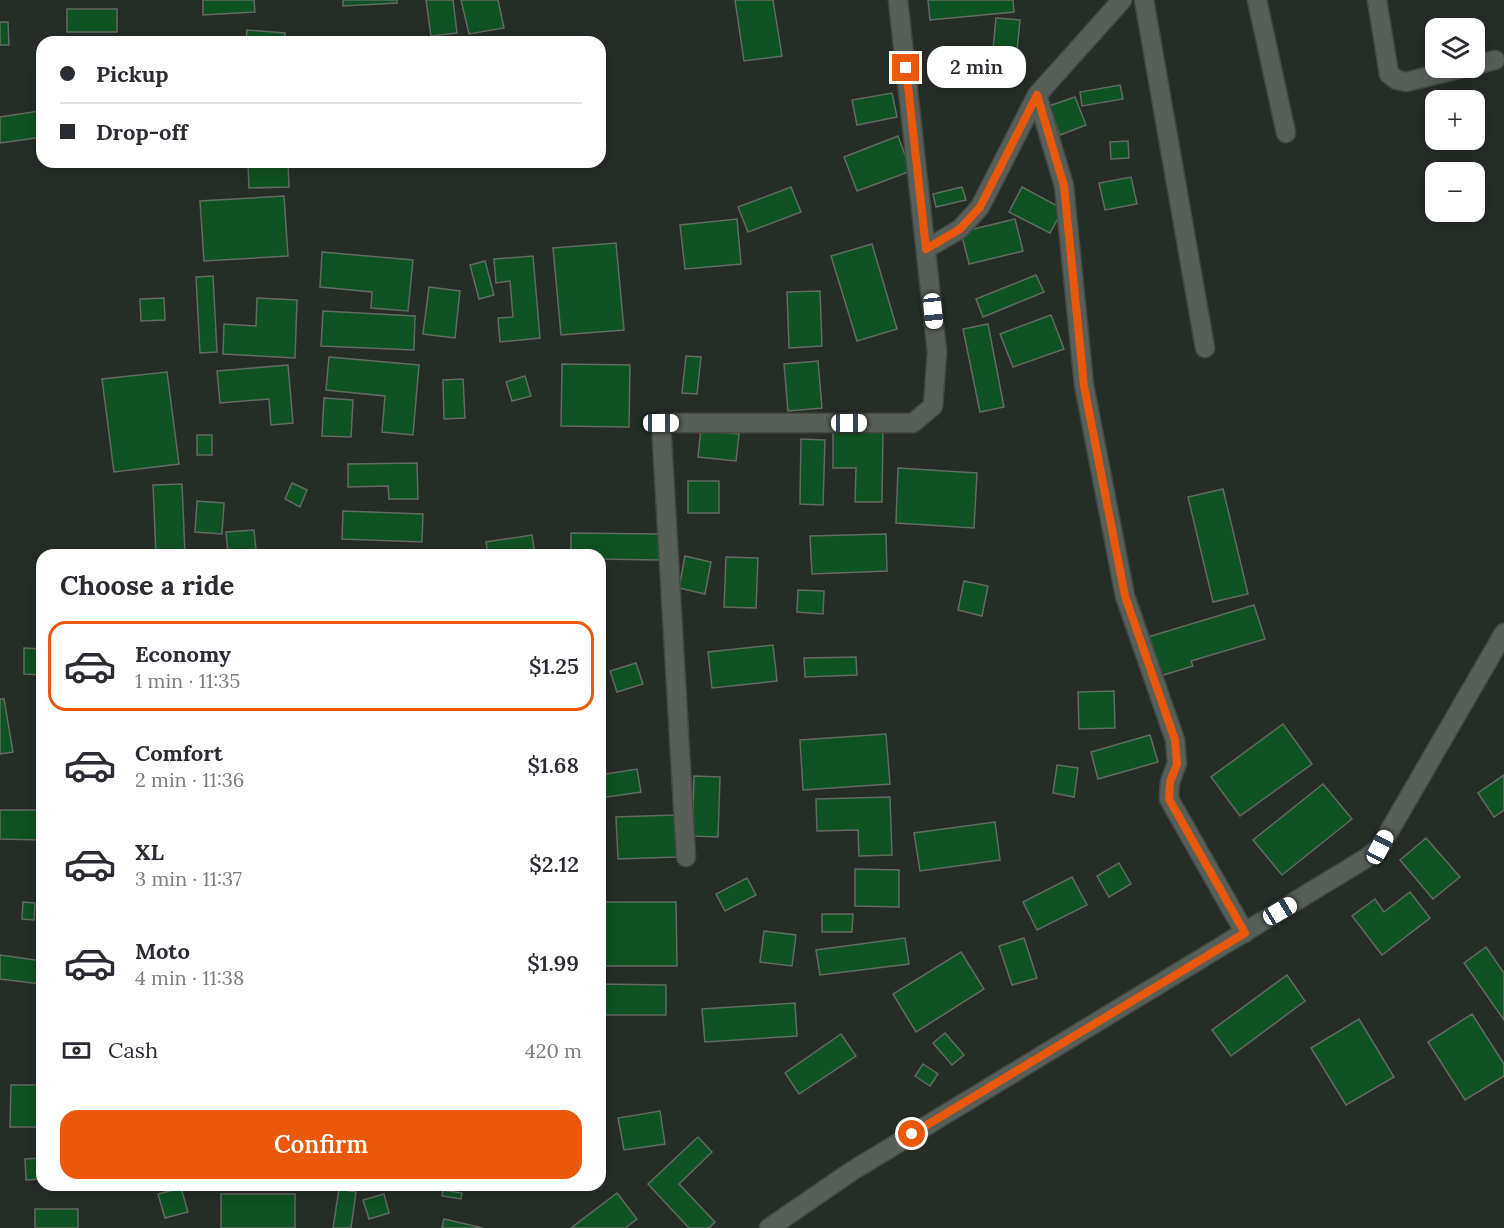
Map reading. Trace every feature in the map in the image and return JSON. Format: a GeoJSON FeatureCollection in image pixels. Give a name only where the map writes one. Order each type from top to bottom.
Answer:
{"type":"FeatureCollection","features":[{"type":"Feature","properties":{"kind":"street"},"geometry":{"type":"LineString","coordinates":[[686,857],[661,423],[914,423],[933,406],[938,352],[898,0]]}},
{"type":"Feature","properties":{"kind":"street"},"geometry":{"type":"LineString","coordinates":[[926,249],[960,229],[980,207],[1037,95],[1122,0]]}},
{"type":"Feature","properties":{"kind":"street"},"geometry":{"type":"LineString","coordinates":[[1144,0],[1204,348]]}},
{"type":"Feature","properties":{"kind":"street"},"geometry":{"type":"LineString","coordinates":[[1257,0],[1286,132]]}},
{"type":"Feature","properties":{"kind":"street"},"geometry":{"type":"LineString","coordinates":[[1377,0],[1389,74],[1397,80],[1406,82],[1425,77]]}},
{"type":"Feature","properties":{"kind":"street"},"geometry":{"type":"LineString","coordinates":[[1485,62],[1495,60]]}},
{"type":"Feature","properties":{"kind":"street"},"geometry":{"type":"LineString","coordinates":[[1037,95],[1064,186],[1084,386],[1125,596],[1175,740],[1177,764],[1170,782],[1169,799],[1245,933]]}},
{"type":"Feature","properties":{"kind":"street"},"geometry":{"type":"LineString","coordinates":[[769,1228],[852,1171],[1245,933],[1380,847],[1504,633]]}},
{"type":"Feature","properties":{"kind":"building"},"geometry":{"type":"Polygon","coordinates":[[[203,0],[254,0],[255,12],[203,15],[203,0]]]}},
{"type":"Feature","properties":{"kind":"building"},"geometry":{"type":"Polygon","coordinates":[[[343,0],[397,0],[397,3],[343,6],[343,0]]]}},
{"type":"Feature","properties":{"kind":"building"},"geometry":{"type":"Polygon","coordinates":[[[426,0],[453,0],[457,33],[431,36],[426,0]]]}},
{"type":"Feature","properties":{"kind":"building"},"geometry":{"type":"Polygon","coordinates":[[[461,0],[498,0],[504,28],[469,34],[461,0]]]}},
{"type":"Feature","properties":{"kind":"building"},"geometry":{"type":"Polygon","coordinates":[[[735,0],[773,0],[782,56],[744,61],[735,0]]]}},
{"type":"Feature","properties":{"kind":"building"},"geometry":{"type":"Polygon","coordinates":[[[928,0],[1013,0],[1014,12],[930,20],[928,0]]]}},
{"type":"Feature","properties":{"kind":"building"},"geometry":{"type":"Polygon","coordinates":[[[67,9],[117,9],[117,32],[67,32],[67,9]]]}},
{"type":"Feature","properties":{"kind":"building"},"geometry":{"type":"Polygon","coordinates":[[[996,18],[1020,20],[1017,51],[993,49],[996,18]]]}},
{"type":"Feature","properties":{"kind":"building"},"geometry":{"type":"Polygon","coordinates":[[[0,22],[8,22],[9,45],[0,45],[0,22]]]}},
{"type":"Feature","properties":{"kind":"building"},"geometry":{"type":"Polygon","coordinates":[[[247,30],[285,33],[285,36],[246,36],[247,30]]]}},
{"type":"Feature","properties":{"kind":"building"},"geometry":{"type":"Polygon","coordinates":[[[1120,85],[1123,99],[1082,106],[1080,92],[1120,85]]]}},
{"type":"Feature","properties":{"kind":"building"},"geometry":{"type":"Polygon","coordinates":[[[892,93],[897,117],[857,125],[852,100],[892,93]]]}},
{"type":"Feature","properties":{"kind":"building"},"geometry":{"type":"Polygon","coordinates":[[[1075,97],[1086,125],[1060,135],[1049,106],[1075,97]]]}},
{"type":"Feature","properties":{"kind":"building"},"geometry":{"type":"Polygon","coordinates":[[[36,111],[36,138],[0,143],[0,117],[36,111]]]}},
{"type":"Feature","properties":{"kind":"building"},"geometry":{"type":"Polygon","coordinates":[[[898,136],[911,171],[857,191],[844,157],[898,136]]]}},
{"type":"Feature","properties":{"kind":"building"},"geometry":{"type":"Polygon","coordinates":[[[1128,141],[1129,158],[1111,159],[1110,142],[1128,141]]]}},
{"type":"Feature","properties":{"kind":"building"},"geometry":{"type":"Polygon","coordinates":[[[248,168],[288,168],[289,187],[249,188],[248,168]]]}},
{"type":"Feature","properties":{"kind":"building"},"geometry":{"type":"Polygon","coordinates":[[[1131,177],[1137,204],[1105,210],[1099,183],[1131,177]]]}},
{"type":"Feature","properties":{"kind":"building"},"geometry":{"type":"Polygon","coordinates":[[[791,187],[801,212],[748,232],[738,207],[791,187]]]}},
{"type":"Feature","properties":{"kind":"building"},"geometry":{"type":"Polygon","coordinates":[[[962,187],[966,200],[936,207],[933,194],[962,187]]]}},
{"type":"Feature","properties":{"kind":"building"},"geometry":{"type":"Polygon","coordinates":[[[1022,187],[1063,209],[1050,233],[1009,212],[1022,187]]]}},
{"type":"Feature","properties":{"kind":"building"},"geometry":{"type":"Polygon","coordinates":[[[284,196],[288,256],[204,261],[200,201],[284,196]]]}},
{"type":"Feature","properties":{"kind":"building"},"geometry":{"type":"Polygon","coordinates":[[[737,219],[741,264],[685,269],[680,225],[737,219]]]}},
{"type":"Feature","properties":{"kind":"building"},"geometry":{"type":"Polygon","coordinates":[[[1015,219],[1023,251],[969,264],[961,232],[1015,219]]]}},
{"type":"Feature","properties":{"kind":"building"},"geometry":{"type":"Polygon","coordinates":[[[616,243],[624,330],[561,335],[553,248],[616,243]]]}},
{"type":"Feature","properties":{"kind":"building"},"geometry":{"type":"Polygon","coordinates":[[[872,244],[897,329],[857,341],[831,256],[872,244]]]}},
{"type":"Feature","properties":{"kind":"building"},"geometry":{"type":"Polygon","coordinates":[[[322,252],[413,260],[408,311],[371,308],[372,292],[320,287],[322,252]]]}},
{"type":"Feature","properties":{"kind":"building"},"geometry":{"type":"Polygon","coordinates":[[[533,256],[540,338],[500,342],[498,318],[513,317],[510,281],[496,283],[494,259],[533,256]]]}},
{"type":"Feature","properties":{"kind":"building"},"geometry":{"type":"Polygon","coordinates":[[[485,261],[494,295],[479,299],[470,265],[485,261]]]}},
{"type":"Feature","properties":{"kind":"building"},"geometry":{"type":"Polygon","coordinates":[[[1036,275],[1044,292],[983,317],[976,299],[1036,275]]]}},
{"type":"Feature","properties":{"kind":"building"},"geometry":{"type":"Polygon","coordinates":[[[213,276],[217,352],[200,353],[196,277],[213,276]]]}},
{"type":"Feature","properties":{"kind":"building"},"geometry":{"type":"Polygon","coordinates":[[[429,287],[460,291],[455,338],[423,334],[429,287]]]}},
{"type":"Feature","properties":{"kind":"building"},"geometry":{"type":"Polygon","coordinates":[[[820,291],[822,346],[789,348],[787,292],[820,291]]]}},
{"type":"Feature","properties":{"kind":"building"},"geometry":{"type":"Polygon","coordinates":[[[164,298],[165,320],[141,321],[140,299],[164,298]]]}},
{"type":"Feature","properties":{"kind":"building"},"geometry":{"type":"Polygon","coordinates":[[[257,298],[297,300],[295,358],[223,354],[224,324],[256,326],[257,298]]]}},
{"type":"Feature","properties":{"kind":"building"},"geometry":{"type":"Polygon","coordinates":[[[323,311],[415,316],[414,350],[321,346],[323,311]]]}},
{"type":"Feature","properties":{"kind":"building"},"geometry":{"type":"Polygon","coordinates":[[[1051,315],[1064,349],[1013,367],[1000,334],[1051,315]]]}},
{"type":"Feature","properties":{"kind":"building"},"geometry":{"type":"Polygon","coordinates":[[[988,324],[1004,407],[980,412],[963,329],[988,324]]]}},
{"type":"Feature","properties":{"kind":"building"},"geometry":{"type":"Polygon","coordinates":[[[686,356],[701,357],[697,394],[682,393],[686,356]]]}},
{"type":"Feature","properties":{"kind":"building"},"geometry":{"type":"Polygon","coordinates":[[[329,357],[419,365],[413,435],[382,432],[385,396],[326,390],[329,357]]]}},
{"type":"Feature","properties":{"kind":"building"},"geometry":{"type":"Polygon","coordinates":[[[818,361],[822,408],[788,411],[784,364],[818,361]]]}},
{"type":"Feature","properties":{"kind":"building"},"geometry":{"type":"Polygon","coordinates":[[[562,364],[630,365],[629,427],[561,426],[562,364]]]}},
{"type":"Feature","properties":{"kind":"building"},"geometry":{"type":"Polygon","coordinates":[[[288,365],[293,423],[271,425],[269,399],[220,403],[217,371],[288,365]]]}},
{"type":"Feature","properties":{"kind":"building"},"geometry":{"type":"Polygon","coordinates":[[[167,372],[179,464],[114,472],[102,379],[167,372]]]}},
{"type":"Feature","properties":{"kind":"building"},"geometry":{"type":"Polygon","coordinates":[[[525,376],[531,396],[512,401],[506,382],[525,376]]]}},
{"type":"Feature","properties":{"kind":"building"},"geometry":{"type":"Polygon","coordinates":[[[463,379],[465,418],[444,419],[443,380],[463,379]]]}},
{"type":"Feature","properties":{"kind":"building"},"geometry":{"type":"Polygon","coordinates":[[[324,398],[353,400],[351,437],[322,436],[324,398]]]}},
{"type":"Feature","properties":{"kind":"building"},"geometry":{"type":"Polygon","coordinates":[[[833,427],[883,428],[882,502],[855,502],[856,468],[833,468],[833,427]]]}},
{"type":"Feature","properties":{"kind":"building"},"geometry":{"type":"Polygon","coordinates":[[[701,429],[739,434],[736,461],[698,457],[701,429]]]}},
{"type":"Feature","properties":{"kind":"building"},"geometry":{"type":"Polygon","coordinates":[[[197,435],[212,435],[212,455],[197,455],[197,435]]]}},
{"type":"Feature","properties":{"kind":"building"},"geometry":{"type":"Polygon","coordinates":[[[801,439],[825,440],[823,505],[800,504],[801,439]]]}},
{"type":"Feature","properties":{"kind":"building"},"geometry":{"type":"Polygon","coordinates":[[[417,463],[418,499],[389,499],[388,486],[348,487],[348,464],[417,463]]]}},
{"type":"Feature","properties":{"kind":"building"},"geometry":{"type":"Polygon","coordinates":[[[898,468],[977,473],[974,528],[896,523],[898,468]]]}},
{"type":"Feature","properties":{"kind":"building"},"geometry":{"type":"Polygon","coordinates":[[[688,481],[719,481],[719,513],[688,513],[688,481]]]}},
{"type":"Feature","properties":{"kind":"building"},"geometry":{"type":"Polygon","coordinates":[[[292,483],[307,490],[300,507],[285,499],[292,483]]]}},
{"type":"Feature","properties":{"kind":"building"},"geometry":{"type":"Polygon","coordinates":[[[182,484],[185,549],[156,549],[153,485],[182,484]]]}},
{"type":"Feature","properties":{"kind":"building"},"geometry":{"type":"Polygon","coordinates":[[[1223,489],[1248,594],[1213,602],[1188,497],[1223,489]]]}},
{"type":"Feature","properties":{"kind":"building"},"geometry":{"type":"Polygon","coordinates":[[[197,501],[224,503],[222,534],[195,532],[197,501]]]}},
{"type":"Feature","properties":{"kind":"building"},"geometry":{"type":"Polygon","coordinates":[[[343,511],[423,514],[422,542],[342,539],[343,511]]]}},
{"type":"Feature","properties":{"kind":"building"},"geometry":{"type":"Polygon","coordinates":[[[254,530],[256,549],[228,549],[226,532],[254,530]]]}},
{"type":"Feature","properties":{"kind":"building"},"geometry":{"type":"Polygon","coordinates":[[[571,533],[659,534],[659,560],[606,559],[606,549],[571,549],[571,533]]]}},
{"type":"Feature","properties":{"kind":"building"},"geometry":{"type":"Polygon","coordinates":[[[886,534],[887,571],[812,574],[810,536],[886,534]]]}},
{"type":"Feature","properties":{"kind":"building"},"geometry":{"type":"Polygon","coordinates":[[[532,535],[534,549],[487,549],[486,542],[532,535]]]}},
{"type":"Feature","properties":{"kind":"building"},"geometry":{"type":"Polygon","coordinates":[[[685,556],[711,562],[705,594],[679,588],[685,556]]]}},
{"type":"Feature","properties":{"kind":"building"},"geometry":{"type":"Polygon","coordinates":[[[726,557],[758,558],[756,608],[724,607],[726,557]]]}},
{"type":"Feature","properties":{"kind":"building"},"geometry":{"type":"Polygon","coordinates":[[[964,581],[988,586],[982,616],[958,610],[964,581]]]}},
{"type":"Feature","properties":{"kind":"building"},"geometry":{"type":"Polygon","coordinates":[[[798,590],[824,591],[823,614],[797,612],[798,590]]]}},
{"type":"Feature","properties":{"kind":"building"},"geometry":{"type":"Polygon","coordinates":[[[1254,605],[1265,639],[1191,661],[1193,666],[1160,676],[1148,637],[1254,605]]]}},
{"type":"Feature","properties":{"kind":"building"},"geometry":{"type":"Polygon","coordinates":[[[773,645],[777,681],[712,688],[708,652],[773,645]]]}},
{"type":"Feature","properties":{"kind":"building"},"geometry":{"type":"Polygon","coordinates":[[[24,648],[36,649],[36,675],[24,674],[24,648]]]}},
{"type":"Feature","properties":{"kind":"building"},"geometry":{"type":"Polygon","coordinates":[[[856,657],[857,675],[805,677],[804,658],[856,657]]]}},
{"type":"Feature","properties":{"kind":"building"},"geometry":{"type":"Polygon","coordinates":[[[636,663],[643,684],[617,692],[610,671],[636,663]]]}},
{"type":"Feature","properties":{"kind":"building"},"geometry":{"type":"Polygon","coordinates":[[[1114,691],[1115,728],[1079,729],[1078,692],[1114,691]]]}},
{"type":"Feature","properties":{"kind":"building"},"geometry":{"type":"Polygon","coordinates":[[[0,699],[4,699],[13,752],[0,754],[0,699]]]}},
{"type":"Feature","properties":{"kind":"building"},"geometry":{"type":"Polygon","coordinates":[[[1283,724],[1312,764],[1240,816],[1211,777],[1283,724]]]}},
{"type":"Feature","properties":{"kind":"building"},"geometry":{"type":"Polygon","coordinates":[[[886,734],[890,784],[803,790],[800,740],[886,734]]]}},
{"type":"Feature","properties":{"kind":"building"},"geometry":{"type":"Polygon","coordinates":[[[1150,735],[1158,762],[1098,779],[1091,752],[1150,735]]]}},
{"type":"Feature","properties":{"kind":"building"},"geometry":{"type":"Polygon","coordinates":[[[1057,765],[1078,768],[1074,797],[1053,793],[1057,765]]]}},
{"type":"Feature","properties":{"kind":"building"},"geometry":{"type":"Polygon","coordinates":[[[637,769],[641,792],[606,797],[606,774],[637,769]]]}},
{"type":"Feature","properties":{"kind":"building"},"geometry":{"type":"Polygon","coordinates":[[[1504,775],[1504,810],[1494,817],[1478,793],[1504,775]]]}},
{"type":"Feature","properties":{"kind":"building"},"geometry":{"type":"Polygon","coordinates":[[[694,776],[720,777],[718,837],[692,836],[694,776]]]}},
{"type":"Feature","properties":{"kind":"building"},"geometry":{"type":"Polygon","coordinates":[[[1323,784],[1352,819],[1282,875],[1253,840],[1323,784]]]}},
{"type":"Feature","properties":{"kind":"building"},"geometry":{"type":"Polygon","coordinates":[[[890,797],[892,855],[859,856],[858,830],[817,831],[816,799],[890,797]]]}},
{"type":"Feature","properties":{"kind":"building"},"geometry":{"type":"Polygon","coordinates":[[[0,810],[36,810],[36,840],[0,839],[0,810]]]}},
{"type":"Feature","properties":{"kind":"building"},"geometry":{"type":"Polygon","coordinates":[[[675,815],[677,857],[618,859],[616,817],[675,815]]]}},
{"type":"Feature","properties":{"kind":"building"},"geometry":{"type":"Polygon","coordinates":[[[995,822],[1000,860],[920,871],[914,833],[995,822]]]}},
{"type":"Feature","properties":{"kind":"building"},"geometry":{"type":"Polygon","coordinates":[[[1426,838],[1460,877],[1433,899],[1400,860],[1426,838]]]}},
{"type":"Feature","properties":{"kind":"building"},"geometry":{"type":"Polygon","coordinates":[[[1119,863],[1131,884],[1109,897],[1097,876],[1119,863]]]}},
{"type":"Feature","properties":{"kind":"building"},"geometry":{"type":"Polygon","coordinates":[[[855,869],[899,870],[899,907],[855,906],[855,869]]]}},
{"type":"Feature","properties":{"kind":"building"},"geometry":{"type":"Polygon","coordinates":[[[1072,877],[1087,905],[1037,930],[1023,902],[1072,877]]]}},
{"type":"Feature","properties":{"kind":"building"},"geometry":{"type":"Polygon","coordinates":[[[747,878],[756,895],[725,911],[716,894],[747,878]]]}},
{"type":"Feature","properties":{"kind":"building"},"geometry":{"type":"Polygon","coordinates":[[[1410,892],[1430,918],[1382,955],[1352,916],[1375,899],[1384,912],[1410,892]]]}},
{"type":"Feature","properties":{"kind":"building"},"geometry":{"type":"Polygon","coordinates":[[[23,902],[35,903],[34,920],[22,919],[23,902]]]}},
{"type":"Feature","properties":{"kind":"building"},"geometry":{"type":"Polygon","coordinates":[[[606,902],[676,902],[677,966],[606,966],[606,902]]]}},
{"type":"Feature","properties":{"kind":"building"},"geometry":{"type":"Polygon","coordinates":[[[822,914],[853,914],[852,932],[822,932],[822,914]]]}},
{"type":"Feature","properties":{"kind":"building"},"geometry":{"type":"Polygon","coordinates":[[[764,931],[796,935],[792,966],[760,962],[764,931]]]}},
{"type":"Feature","properties":{"kind":"building"},"geometry":{"type":"Polygon","coordinates":[[[905,938],[909,964],[820,975],[816,950],[905,938]]]}},
{"type":"Feature","properties":{"kind":"building"},"geometry":{"type":"Polygon","coordinates":[[[1024,938],[1037,978],[1012,985],[999,946],[1024,938]]]}},
{"type":"Feature","properties":{"kind":"building"},"geometry":{"type":"Polygon","coordinates":[[[1486,947],[1504,973],[1504,1020],[1464,963],[1486,947]]]}},
{"type":"Feature","properties":{"kind":"building"},"geometry":{"type":"Polygon","coordinates":[[[961,952],[984,989],[916,1032],[893,994],[961,952]]]}},
{"type":"Feature","properties":{"kind":"building"},"geometry":{"type":"Polygon","coordinates":[[[0,955],[36,960],[36,984],[0,979],[0,955]]]}},
{"type":"Feature","properties":{"kind":"building"},"geometry":{"type":"Polygon","coordinates":[[[1287,975],[1305,1001],[1231,1056],[1212,1030],[1287,975]]]}},
{"type":"Feature","properties":{"kind":"building"},"geometry":{"type":"Polygon","coordinates":[[[606,984],[666,985],[666,1015],[606,1015],[606,984]]]}},
{"type":"Feature","properties":{"kind":"building"},"geometry":{"type":"Polygon","coordinates":[[[795,1003],[797,1036],[705,1042],[702,1009],[795,1003]]]}},
{"type":"Feature","properties":{"kind":"building"},"geometry":{"type":"Polygon","coordinates":[[[1472,1014],[1504,1064],[1504,1076],[1465,1100],[1428,1042],[1472,1014]]]}},
{"type":"Feature","properties":{"kind":"building"},"geometry":{"type":"Polygon","coordinates":[[[1359,1019],[1394,1077],[1346,1105],[1311,1048],[1359,1019]]]}},
{"type":"Feature","properties":{"kind":"building"},"geometry":{"type":"Polygon","coordinates":[[[945,1033],[964,1055],[952,1065],[933,1043],[945,1033]]]}},
{"type":"Feature","properties":{"kind":"building"},"geometry":{"type":"Polygon","coordinates":[[[841,1034],[856,1056],[799,1094],[785,1073],[841,1034]]]}},
{"type":"Feature","properties":{"kind":"building"},"geometry":{"type":"Polygon","coordinates":[[[923,1064],[938,1074],[930,1086],[915,1076],[923,1064]]]}},
{"type":"Feature","properties":{"kind":"building"},"geometry":{"type":"Polygon","coordinates":[[[11,1085],[36,1085],[36,1127],[10,1127],[11,1085]]]}},
{"type":"Feature","properties":{"kind":"building"},"geometry":{"type":"Polygon","coordinates":[[[660,1111],[665,1144],[624,1150],[618,1118],[660,1111]]]}},
{"type":"Feature","properties":{"kind":"building"},"geometry":{"type":"Polygon","coordinates":[[[698,1137],[712,1152],[679,1184],[715,1222],[709,1228],[689,1228],[648,1184],[698,1137]]]}},
{"type":"Feature","properties":{"kind":"building"},"geometry":{"type":"Polygon","coordinates":[[[36,1158],[36,1179],[26,1180],[25,1159],[36,1158]]]}},
{"type":"Feature","properties":{"kind":"building"},"geometry":{"type":"Polygon","coordinates":[[[182,1191],[188,1212],[165,1218],[158,1194],[182,1191]]]}},
{"type":"Feature","properties":{"kind":"building"},"geometry":{"type":"Polygon","coordinates":[[[339,1191],[356,1192],[351,1228],[333,1228],[339,1191]]]}},
{"type":"Feature","properties":{"kind":"building"},"geometry":{"type":"Polygon","coordinates":[[[443,1191],[462,1193],[461,1199],[442,1196],[443,1191]]]}},
{"type":"Feature","properties":{"kind":"building"},"geometry":{"type":"Polygon","coordinates":[[[617,1193],[637,1219],[625,1228],[571,1228],[617,1193]]]}},
{"type":"Feature","properties":{"kind":"building"},"geometry":{"type":"Polygon","coordinates":[[[221,1194],[295,1194],[295,1228],[221,1228],[221,1194]]]}},
{"type":"Feature","properties":{"kind":"building"},"geometry":{"type":"Polygon","coordinates":[[[384,1194],[389,1213],[369,1219],[363,1200],[384,1194]]]}},
{"type":"Feature","properties":{"kind":"building"},"geometry":{"type":"Polygon","coordinates":[[[35,1209],[78,1209],[78,1228],[35,1228],[35,1209]]]}},
{"type":"Feature","properties":{"kind":"building"},"geometry":{"type":"Polygon","coordinates":[[[444,1219],[483,1228],[442,1228],[444,1219]]]}},
{"type":"Feature","properties":{"kind":"route"},"geometry":{"type":"LineString","coordinates":[[906,68],[926,249],[960,229],[980,207],[1037,95],[1064,186],[1084,386],[1125,596],[1175,740],[1177,764],[1170,782],[1169,799],[1245,933],[912,1134]]}}]}
